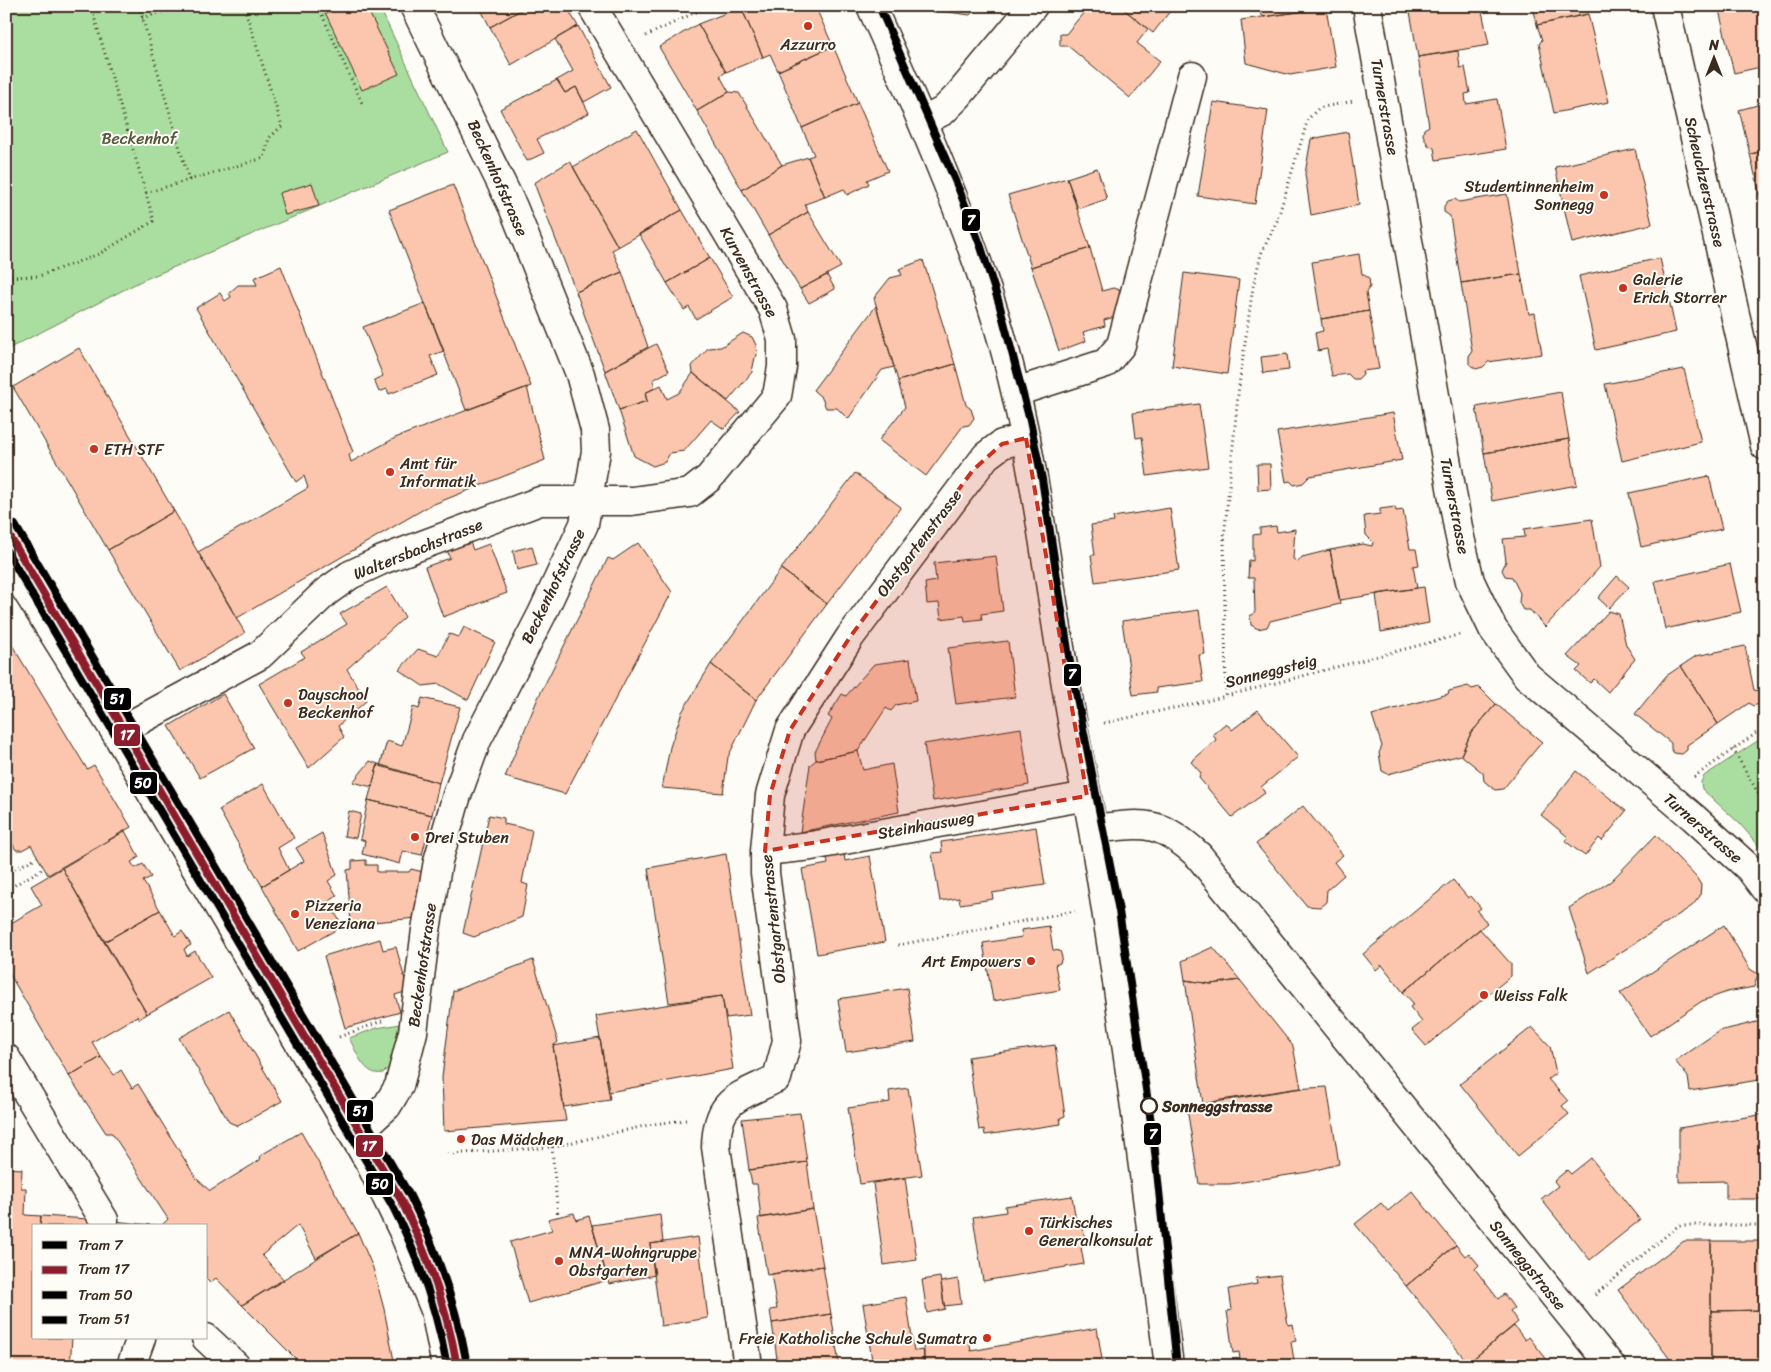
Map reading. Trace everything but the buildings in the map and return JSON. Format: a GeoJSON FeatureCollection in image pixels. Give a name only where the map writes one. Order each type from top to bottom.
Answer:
{"type":"FeatureCollection","features":[{"type":"Feature","properties":{"kind":"street","name":"Beckenhofstrasse"},"geometry":{"type":"LineString","coordinates":[[354,1136],[388,1106],[399,1086],[413,1032],[426,930],[438,861],[456,795],[477,740],[542,614],[584,524],[596,451],[596,437],[580,374],[513,207],[414,6]]}},
{"type":"Feature","properties":{"kind":"street","name":"Kurvenstrasse"},"geometry":{"type":"LineString","coordinates":[[587,501],[640,500],[690,493],[709,478],[777,396],[782,368],[782,339],[773,309],[592,6]]}},
{"type":"Feature","properties":{"kind":"street"},"geometry":{"type":"LineString","coordinates":[[871,6],[922,122],[992,307],[1016,392],[1026,438],[1072,719],[1093,829],[1144,1174],[1169,1366]]}},
{"type":"Feature","properties":{"kind":"street"},"geometry":{"type":"LineString","coordinates":[[922,122],[943,111],[958,96],[1034,6]]}},
{"type":"Feature","properties":{"kind":"street","name":"Turnerstrasse"},"geometry":{"type":"LineString","coordinates":[[1367,6],[1457,524],[1470,581],[1494,629],[1527,676],[1693,817],[1750,869],[1765,889]]}},
{"type":"Feature","properties":{"kind":"street","name":"Scheuchzerstrasse"},"geometry":{"type":"LineString","coordinates":[[1665,6],[1765,446]]}},
{"type":"Feature","properties":{"kind":"street"},"geometry":{"type":"LineString","coordinates":[[1016,392],[1106,363],[1121,345],[1192,76]]}},
{"type":"Feature","properties":{"kind":"street","name":"Obstgartenstrasse"},"geometry":{"type":"LineString","coordinates":[[748,1366],[716,1147],[716,1126],[722,1111],[733,1101],[777,1078],[787,1041],[765,873],[764,851],[770,795],[790,730],[850,637],[973,470],[986,456],[1002,444],[1026,438]]}},
{"type":"Feature","properties":{"kind":"street","name":"Waltersbachstrasse"},"geometry":{"type":"LineString","coordinates":[[116,733],[260,655],[326,592],[350,575],[382,560],[540,501],[587,501]]}},
{"type":"Feature","properties":{"kind":"street"},"geometry":{"type":"LineString","coordinates":[[6,558],[116,733],[354,1136],[404,1230],[435,1310],[446,1366]]}},
{"type":"Feature","properties":{"kind":"street","name":"Steinhausweg"},"geometry":{"type":"LineString","coordinates":[[764,851],[812,846],[1087,796]]}},
{"type":"Feature","properties":{"kind":"street","name":"Sonneggstrasse"},"geometry":{"type":"LineString","coordinates":[[1093,829],[1139,825],[1161,828],[1178,837],[1199,856],[1611,1366]]}},
{"type":"Feature","properties":{"kind":"street"},"geometry":{"type":"LineString","coordinates":[[6,1058],[104,1220]]}},
{"type":"Feature","properties":{"kind":"street"},"geometry":{"type":"LineString","coordinates":[[131,1366],[140,1340]]}},
{"type":"Feature","properties":{"kind":"street"},"geometry":{"type":"LineString","coordinates":[[208,1340],[236,1366]]}},
{"type":"Feature","properties":{"kind":"path"},"geometry":{"type":"LineString","coordinates":[[6,277],[39,276],[99,254],[154,221],[91,6]]}},
{"type":"Feature","properties":{"kind":"path"},"geometry":{"type":"LineString","coordinates":[[139,6],[189,180]]}},
{"type":"Feature","properties":{"kind":"path"},"geometry":{"type":"LineString","coordinates":[[142,18],[183,6]]}},
{"type":"Feature","properties":{"kind":"path"},"geometry":{"type":"LineString","coordinates":[[146,193],[264,158],[269,138],[282,126],[244,6]]}},
{"type":"Feature","properties":{"kind":"path"},"geometry":{"type":"LineString","coordinates":[[318,6],[362,103]]}},
{"type":"Feature","properties":{"kind":"path"},"geometry":{"type":"LineString","coordinates":[[643,38],[709,6]]}},
{"type":"Feature","properties":{"kind":"path"},"geometry":{"type":"LineString","coordinates":[[1226,695],[1224,538],[1239,385],[1253,287],[1261,254],[1278,221],[1308,119],[1319,108],[1354,101]]}},
{"type":"Feature","properties":{"kind":"path","name":"Sonneggsteig"},"geometry":{"type":"LineString","coordinates":[[1099,724],[1226,695],[1448,638]]}},
{"type":"Feature","properties":{"kind":"path"},"geometry":{"type":"LineString","coordinates":[[1687,782],[1765,727]]}},
{"type":"Feature","properties":{"kind":"path"},"geometry":{"type":"LineString","coordinates":[[1733,749],[1765,805]]}},
{"type":"Feature","properties":{"kind":"path"},"geometry":{"type":"LineString","coordinates":[[6,874],[38,857]]}},
{"type":"Feature","properties":{"kind":"path"},"geometry":{"type":"LineString","coordinates":[[6,890],[44,868]]}},
{"type":"Feature","properties":{"kind":"path"},"geometry":{"type":"LineString","coordinates":[[898,944],[1076,910]]}},
{"type":"Feature","properties":{"kind":"path"},"geometry":{"type":"LineString","coordinates":[[339,1037],[379,1022]]}},
{"type":"Feature","properties":{"kind":"path"},"geometry":{"type":"LineString","coordinates":[[448,1154],[552,1147],[653,1124],[686,1120]]}},
{"type":"Feature","properties":{"kind":"path"},"geometry":{"type":"LineString","coordinates":[[552,1147],[558,1216]]}},
{"type":"Feature","properties":{"kind":"path"},"geometry":{"type":"LineString","coordinates":[[1595,1295],[1679,1226],[1765,1225]]}},
{"type":"Feature","properties":{"kind":"highlighted area"},"geometry":{"type":"Polygon","coordinates":[[[1026,438],[1087,796],[765,851],[770,795],[790,730],[850,637],[973,470],[1002,444],[1026,438]]]}},
{"type":"Feature","properties":{"kind":"green space","name":"Beckenhof"},"geometry":{"type":"Polygon","coordinates":[[[6,6],[379,6],[448,152],[141,281],[6,350],[6,6]]]}},
{"type":"Feature","properties":{"kind":"green space"},"geometry":{"type":"Polygon","coordinates":[[[1765,736],[1765,853],[1740,824],[1702,789],[1701,782],[1704,776],[1765,736]]]}},
{"type":"Feature","properties":{"kind":"green space"},"geometry":{"type":"Polygon","coordinates":[[[400,1024],[392,1064],[383,1073],[371,1071],[358,1056],[349,1038],[377,1028],[400,1024]]]}},
{"type":"Feature","properties":{"kind":"tram line","name":"7"},"geometry":{"type":"LineString","coordinates":[[879,6],[960,192],[981,247],[999,303],[1030,421],[1042,479],[1069,657],[1119,911],[1154,1142],[1177,1366]]}},
{"type":"Feature","properties":{"kind":"tram line","name":"51"},"geometry":{"type":"LineString","coordinates":[[15,525],[410,1196],[437,1257],[457,1320],[467,1364]]}},
{"type":"Feature","properties":{"kind":"tram line","name":"17"},"geometry":{"type":"LineString","coordinates":[[6,530],[401,1200],[435,1281],[448,1323],[457,1366]]}},
{"type":"Feature","properties":{"kind":"tram line","name":"50"},"geometry":{"type":"LineString","coordinates":[[6,550],[392,1205],[426,1283],[438,1324],[447,1366]]}},
{"type":"Feature","properties":{"kind":"place","name":"Azzurro"},"geometry":{"type":"Point","coordinates":[808,26]}},
{"type":"Feature","properties":{"kind":"place","name":"Studentinnenheim Sonnegg"},"geometry":{"type":"Point","coordinates":[1604,195]}},
{"type":"Feature","properties":{"kind":"place","name":"Galerie Erich Storrer"},"geometry":{"type":"Point","coordinates":[1623,288]}},
{"type":"Feature","properties":{"kind":"place","name":"ETH STF"},"geometry":{"type":"Point","coordinates":[94,449]}},
{"type":"Feature","properties":{"kind":"place","name":"Amt für Informatik"},"geometry":{"type":"Point","coordinates":[390,472]}},
{"type":"Feature","properties":{"kind":"place","name":"Dayschool Beckenhof"},"geometry":{"type":"Point","coordinates":[288,703]}},
{"type":"Feature","properties":{"kind":"place","name":"Drei Stuben"},"geometry":{"type":"Point","coordinates":[415,837]}},
{"type":"Feature","properties":{"kind":"place","name":"Pizzeria Veneziana"},"geometry":{"type":"Point","coordinates":[295,914]}},
{"type":"Feature","properties":{"kind":"place","name":"Art Empowers"},"geometry":{"type":"Point","coordinates":[1031,961]}},
{"type":"Feature","properties":{"kind":"place","name":"Weiss Falk"},"geometry":{"type":"Point","coordinates":[1484,995]}},
{"type":"Feature","properties":{"kind":"place","name":"Sonneggstrasse"},"geometry":{"type":"Point","coordinates":[1149,1106]}},
{"type":"Feature","properties":{"kind":"place","name":"Das Mädchen"},"geometry":{"type":"Point","coordinates":[461,1139]}},
{"type":"Feature","properties":{"kind":"place","name":"Türkisches Generalkonsulat"},"geometry":{"type":"Point","coordinates":[1029,1231]}},
{"type":"Feature","properties":{"kind":"place","name":"MNA-Wohngruppe Obstgarten"},"geometry":{"type":"Point","coordinates":[559,1261]}},
{"type":"Feature","properties":{"kind":"place","name":"Freie Katholische Schule Sumatra"},"geometry":{"type":"Point","coordinates":[987,1338]}}]}
